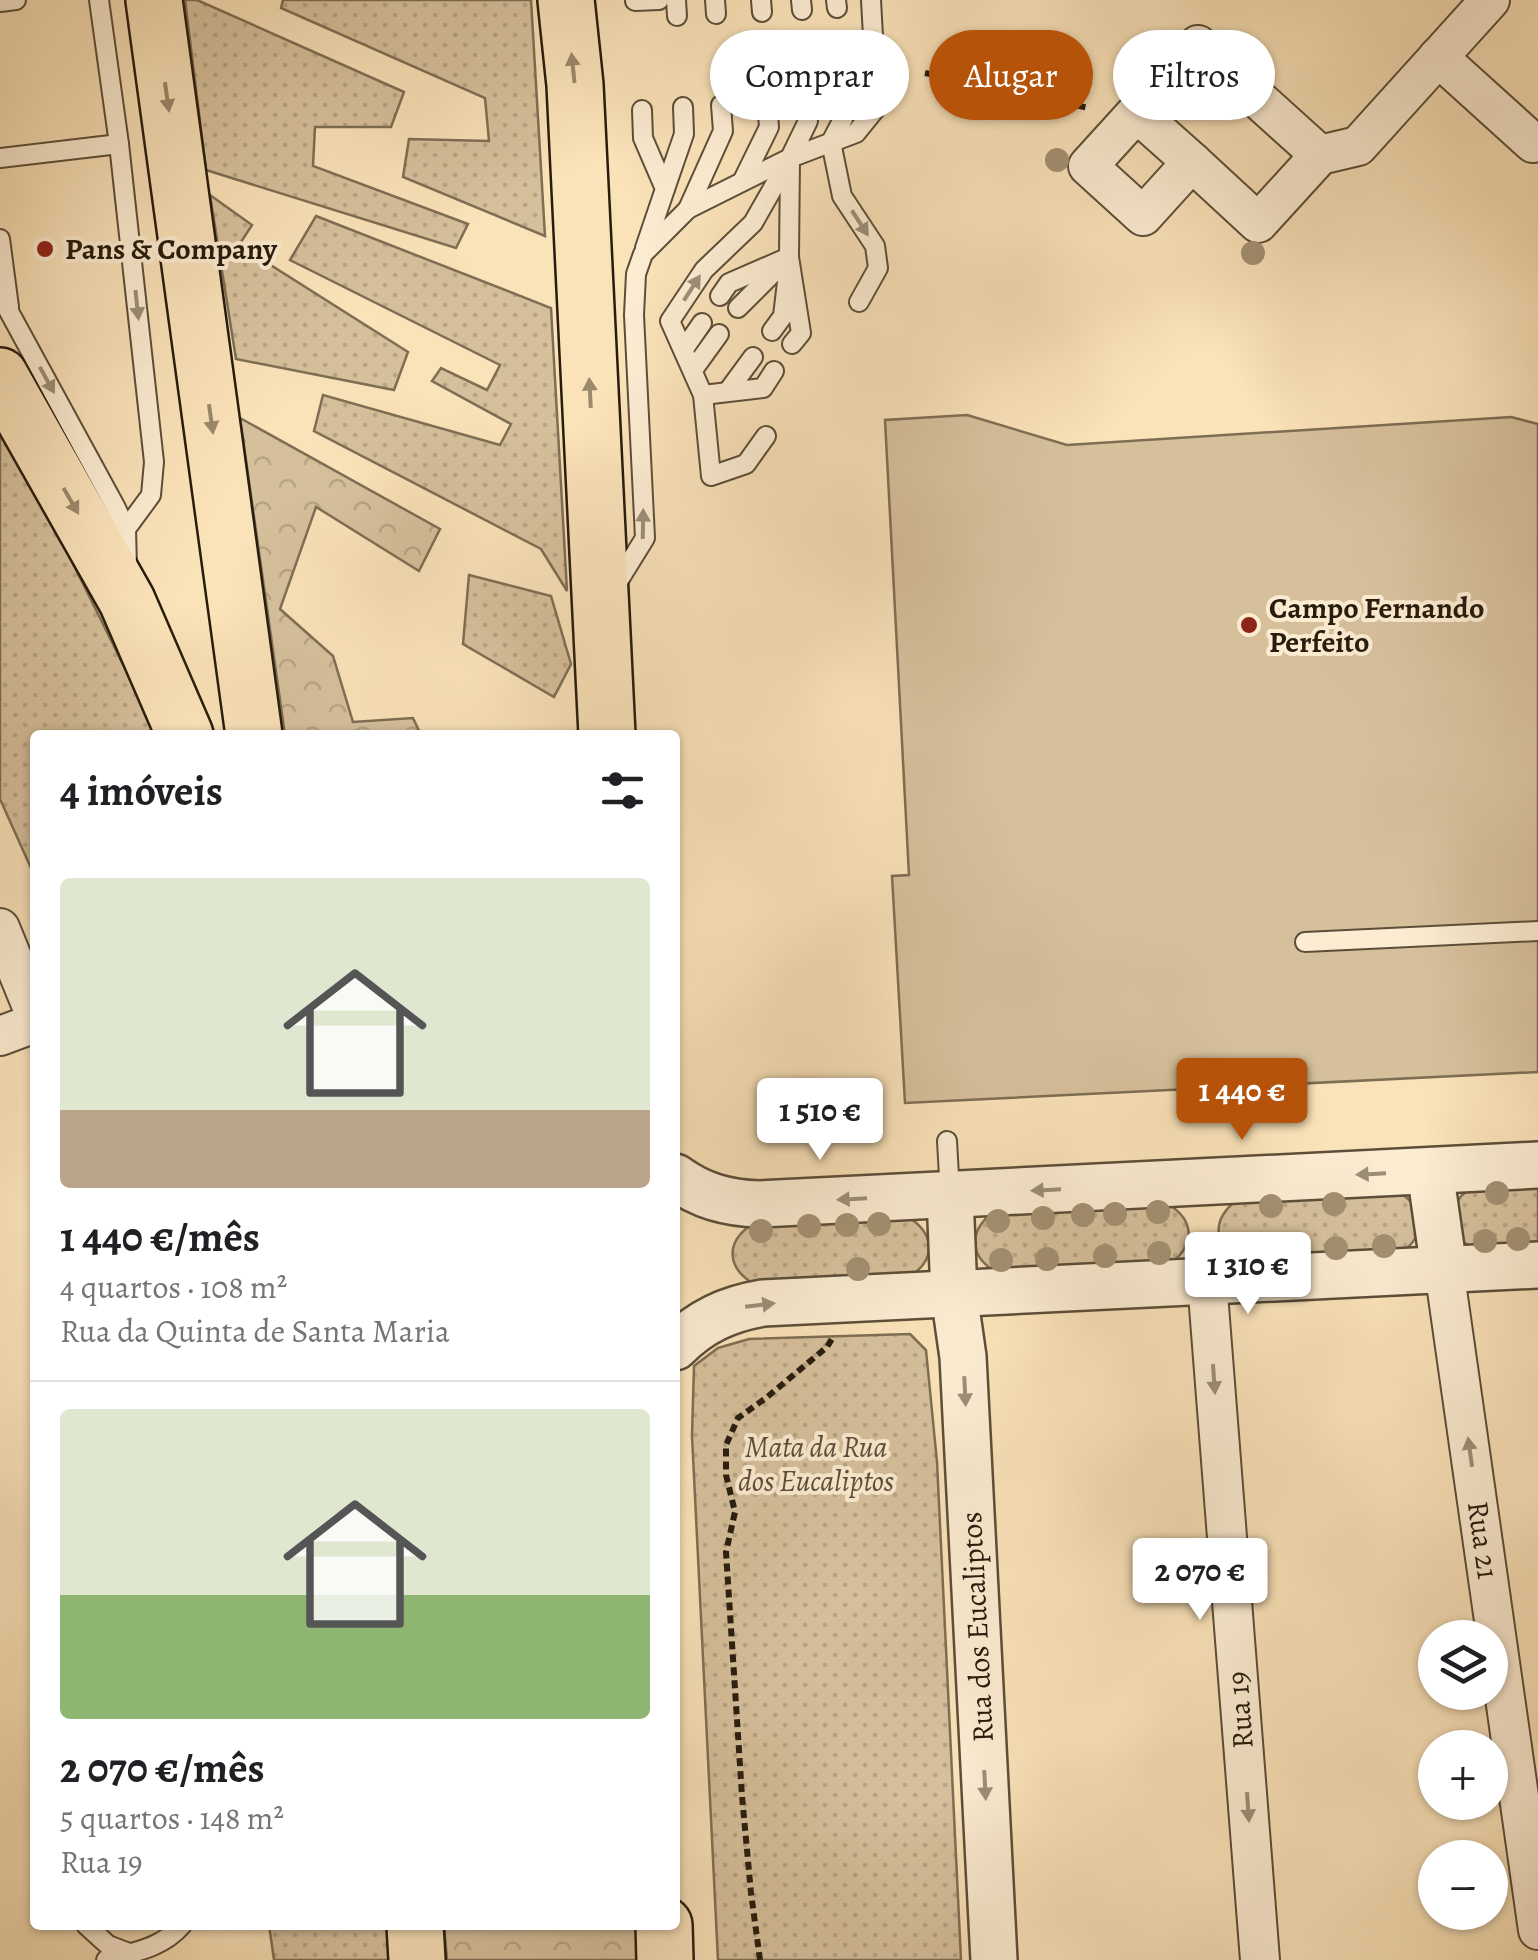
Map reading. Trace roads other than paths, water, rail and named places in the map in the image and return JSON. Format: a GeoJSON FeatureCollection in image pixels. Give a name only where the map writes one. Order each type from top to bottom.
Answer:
{"type":"FeatureCollection","features":[{"type":"Feature","properties":{"kind":"highway"},"geometry":{"type":"LineString","coordinates":[[154,0],[253,730]]}},
{"type":"Feature","properties":{"kind":"highway"},"geometry":{"type":"LineString","coordinates":[[566,0],[575,85],[607,730]]}},
{"type":"Feature","properties":{"kind":"highway"},"geometry":{"type":"LineString","coordinates":[[0,376],[127,601],[183,730]]}},
{"type":"Feature","properties":{"kind":"highway"},"geometry":{"type":"LineString","coordinates":[[415,1930],[418,1960]]}},
{"type":"Feature","properties":{"kind":"highway"},"geometry":{"type":"LineString","coordinates":[[664,1930],[666,1960]]}},
{"type":"Feature","properties":{"kind":"street"},"geometry":{"type":"LineString","coordinates":[[1144,120],[1258,223],[1320,155],[1358,146],[1490,0]]}},
{"type":"Feature","properties":{"kind":"street"},"geometry":{"type":"LineString","coordinates":[[1438,57],[1536,143]]}},
{"type":"Feature","properties":{"kind":"street"},"geometry":{"type":"LineString","coordinates":[[1275,114],[1320,155]]}},
{"type":"Feature","properties":{"kind":"street"},"geometry":{"type":"LineString","coordinates":[[1130,120],[1088,166],[1143,216],[1192,162]]}},
{"type":"Feature","properties":{"kind":"street"},"geometry":{"type":"LineString","coordinates":[[0,928],[30,1002]]}},
{"type":"Feature","properties":{"kind":"street"},"geometry":{"type":"LineString","coordinates":[[0,1036],[30,1025]]}},
{"type":"Feature","properties":{"kind":"street"},"geometry":{"type":"LineString","coordinates":[[680,1180],[710,1197],[758,1204],[1538,1166]]}},
{"type":"Feature","properties":{"kind":"street"},"geometry":{"type":"LineString","coordinates":[[1430,1171],[1444,1269]]}},
{"type":"Feature","properties":{"kind":"street","name":"Rua dos Eucaliptos"},"geometry":{"type":"LineString","coordinates":[[950,1195],[954,1294],[962,1346],[994,1960]]}},
{"type":"Feature","properties":{"kind":"street"},"geometry":{"type":"LineString","coordinates":[[680,1342],[716,1316],[763,1303],[1538,1265]]}},
{"type":"Feature","properties":{"kind":"street","name":"Rua 21"},"geometry":{"type":"LineString","coordinates":[[1444,1269],[1538,1930]]}},
{"type":"Feature","properties":{"kind":"street","name":"Rua 19"},"geometry":{"type":"LineString","coordinates":[[1206,1281],[1260,1960]]}},
{"type":"Feature","properties":{"kind":"lane"},"geometry":{"type":"LineString","coordinates":[[0,2],[16,0]]}},
{"type":"Feature","properties":{"kind":"lane"},"geometry":{"type":"LineString","coordinates":[[98,0],[119,144],[154,462],[150,495],[126,529]]}},
{"type":"Feature","properties":{"kind":"lane"},"geometry":{"type":"LineString","coordinates":[[635,6],[660,0]]}},
{"type":"Feature","properties":{"kind":"lane"},"geometry":{"type":"LineString","coordinates":[[643,254],[688,209],[790,158],[856,133],[877,108],[871,0]]}},
{"type":"Feature","properties":{"kind":"lane"},"geometry":{"type":"LineString","coordinates":[[601,610],[645,538],[634,315],[636,274],[684,134],[682,107]]}},
{"type":"Feature","properties":{"kind":"lane"},"geometry":{"type":"LineString","coordinates":[[642,110],[643,138],[665,189]]}},
{"type":"Feature","properties":{"kind":"lane"},"geometry":{"type":"LineString","coordinates":[[688,209],[723,131],[722,120]]}},
{"type":"Feature","properties":{"kind":"lane"},"geometry":{"type":"LineString","coordinates":[[743,180],[769,127],[768,120]]}},
{"type":"Feature","properties":{"kind":"lane"},"geometry":{"type":"LineString","coordinates":[[766,436],[746,464],[711,476],[703,395],[670,321],[704,270],[753,223],[808,120]]}},
{"type":"Feature","properties":{"kind":"lane"},"geometry":{"type":"LineString","coordinates":[[842,120],[830,142],[842,196],[875,246],[878,268],[859,302]]}},
{"type":"Feature","properties":{"kind":"lane"},"geometry":{"type":"LineString","coordinates":[[0,158],[119,144]]}},
{"type":"Feature","properties":{"kind":"lane"},"geometry":{"type":"LineString","coordinates":[[772,331],[783,316],[790,257],[790,158]]}},
{"type":"Feature","properties":{"kind":"lane"},"geometry":{"type":"LineString","coordinates":[[0,238],[10,312]]}},
{"type":"Feature","properties":{"kind":"lane"},"geometry":{"type":"LineString","coordinates":[[720,296],[729,282],[790,257]]}},
{"type":"Feature","properties":{"kind":"lane"},"geometry":{"type":"LineString","coordinates":[[738,308],[790,257]]}},
{"type":"Feature","properties":{"kind":"lane"},"geometry":{"type":"LineString","coordinates":[[790,257],[800,333],[792,344]]}},
{"type":"Feature","properties":{"kind":"lane"},"geometry":{"type":"LineString","coordinates":[[0,295],[126,529],[127,601]]}},
{"type":"Feature","properties":{"kind":"lane"},"geometry":{"type":"LineString","coordinates":[[684,349],[702,323]]}},
{"type":"Feature","properties":{"kind":"lane"},"geometry":{"type":"LineString","coordinates":[[693,370],[719,334]]}},
{"type":"Feature","properties":{"kind":"lane"},"geometry":{"type":"LineString","coordinates":[[728,391],[754,356]]}},
{"type":"Feature","properties":{"kind":"lane"},"geometry":{"type":"LineString","coordinates":[[703,395],[763,388],[774,371]]}},
{"type":"Feature","properties":{"kind":"lane"},"geometry":{"type":"LineString","coordinates":[[1305,942],[1538,931]]}},
{"type":"Feature","properties":{"kind":"lane"},"geometry":{"type":"LineString","coordinates":[[947,1141],[950,1195]]}},
{"type":"Feature","properties":{"kind":"lane"},"geometry":{"type":"LineString","coordinates":[[91,1930],[108,1946],[129,1953]]}},
{"type":"Feature","properties":{"kind":"lane"},"geometry":{"type":"LineString","coordinates":[[106,1960],[153,1947],[178,1930]]}},
{"type":"Feature","properties":{"kind":"place","name":"Pans & Company"},"geometry":{"type":"Point","coordinates":[45,249]}},
{"type":"Feature","properties":{"kind":"place","name":"Campo Fernando Perfeito"},"geometry":{"type":"Point","coordinates":[1249,625]}},
{"type":"Feature","properties":{"kind":"park label","name":"Mata da Rua dos Eucaliptos"},"geometry":{"type":"Point","coordinates":[816,1464]}}]}
